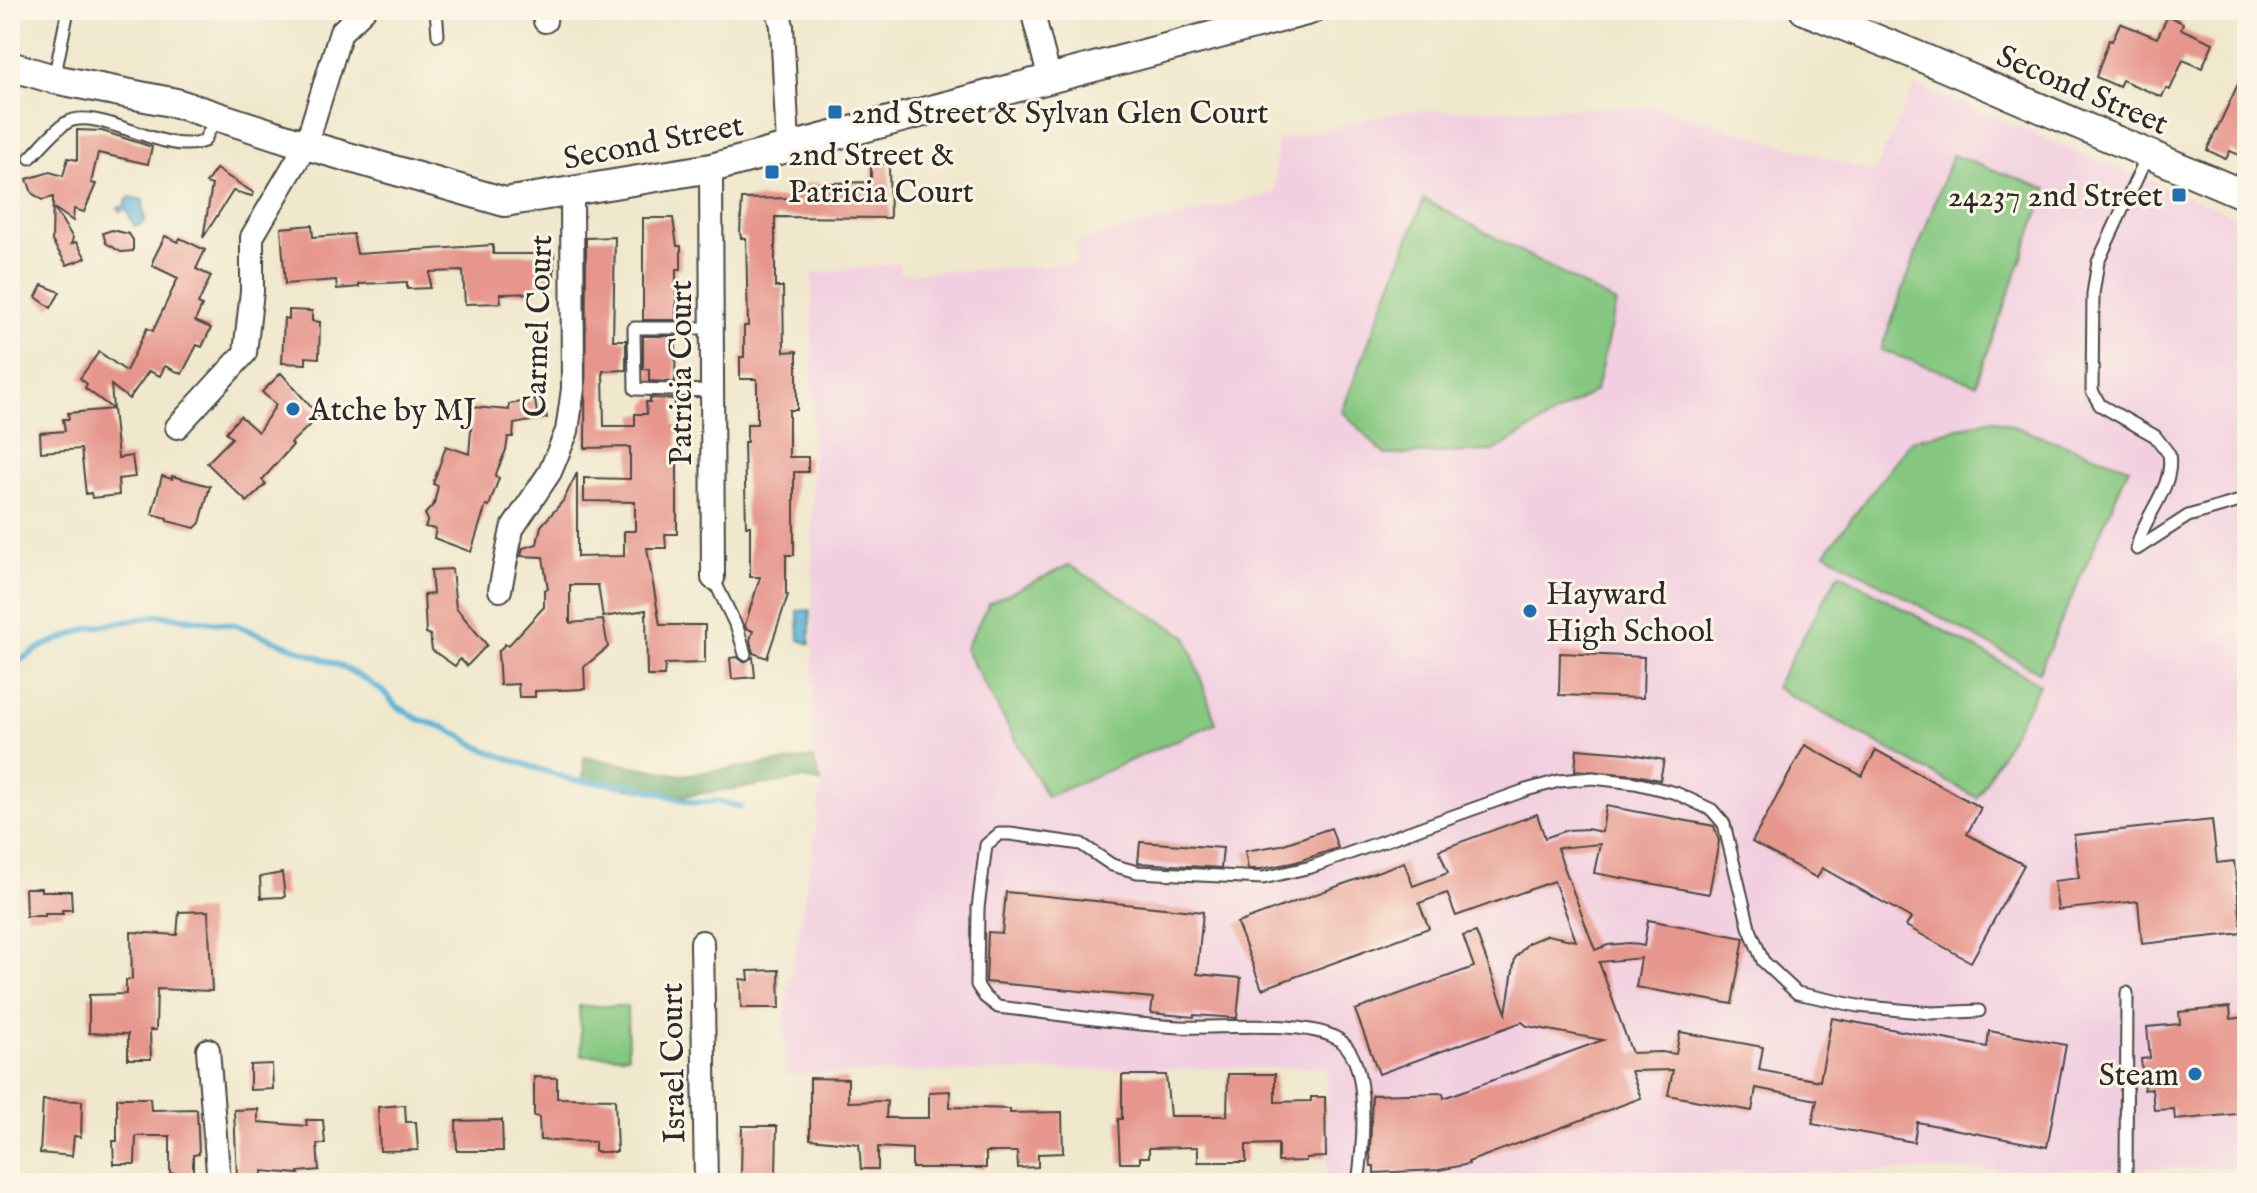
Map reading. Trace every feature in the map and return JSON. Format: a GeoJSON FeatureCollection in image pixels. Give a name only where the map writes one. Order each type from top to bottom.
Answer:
{"type":"FeatureCollection","features":[{"type":"Feature","properties":{"kind":"street"},"geometry":{"type":"LineString","coordinates":[[177,427],[245,353],[252,291],[252,237],[306,145],[341,32],[364,10]]}},
{"type":"Feature","properties":{"kind":"street"},"geometry":{"type":"LineString","coordinates":[[778,10],[782,26],[788,146]]}},
{"type":"Feature","properties":{"kind":"street"},"geometry":{"type":"LineString","coordinates":[[1032,10],[1050,80]]}},
{"type":"Feature","properties":{"kind":"street","name":"Second Street"},"geometry":{"type":"LineString","coordinates":[[10,66],[54,79],[176,103],[306,145],[505,202],[711,168],[1050,80],[1252,17],[1310,10]]}},
{"type":"Feature","properties":{"kind":"street","name":"Second Street"},"geometry":{"type":"LineString","coordinates":[[1804,10],[2247,196]]}},
{"type":"Feature","properties":{"kind":"street","name":"Patricia Court"},"geometry":{"type":"LineString","coordinates":[[711,168],[713,578]]}},
{"type":"Feature","properties":{"kind":"street","name":"Carmel Court"},"geometry":{"type":"LineString","coordinates":[[500,590],[512,529],[550,472],[567,431],[573,389],[572,193]]}},
{"type":"Feature","properties":{"kind":"street","name":"Israel Court"},"geometry":{"type":"LineString","coordinates":[[702,942],[706,1183]]}},
{"type":"Feature","properties":{"kind":"street"},"geometry":{"type":"LineString","coordinates":[[208,1050],[219,1183]]}},
{"type":"Feature","properties":{"kind":"lane"},"geometry":{"type":"LineString","coordinates":[[54,79],[68,10]]}},
{"type":"Feature","properties":{"kind":"lane"},"geometry":{"type":"LineString","coordinates":[[436,10],[438,35]]}},
{"type":"Feature","properties":{"kind":"lane"},"geometry":{"type":"LineString","coordinates":[[30,158],[67,122],[94,119],[192,146],[204,141],[217,117]]}},
{"type":"Feature","properties":{"kind":"lane"},"geometry":{"type":"LineString","coordinates":[[2149,154],[2098,262],[2093,294],[2091,370],[2094,397],[2108,411],[2155,436],[2166,449],[2171,463],[2169,478],[2140,533],[2137,549],[2188,516],[2247,499]]}},
{"type":"Feature","properties":{"kind":"lane"},"geometry":{"type":"LineString","coordinates":[[712,328],[634,328],[635,389],[712,391]]}},
{"type":"Feature","properties":{"kind":"lane"},"geometry":{"type":"LineString","coordinates":[[713,578],[738,630],[745,654]]}},
{"type":"Feature","properties":{"kind":"lane"},"geometry":{"type":"LineString","coordinates":[[1358,1183],[1362,1158],[1360,1079],[1354,1058],[1342,1042],[1324,1032],[1298,1028],[1179,1027],[998,1007],[985,997],[977,985],[977,951],[978,908],[986,845],[999,834],[1010,834],[1081,844],[1112,865],[1137,872],[1263,878],[1311,867],[1559,781],[1593,778],[1635,783],[1676,793],[1712,810],[1724,824],[1749,927],[1763,961],[1797,993],[1858,1006],[1932,1013],[1979,1011]]}},
{"type":"Feature","properties":{"kind":"lane"},"geometry":{"type":"LineString","coordinates":[[2126,1183],[2127,993]]}},
{"type":"Feature","properties":{"kind":"shaded area","name":"Hayward High School"},"geometry":{"type":"Polygon","coordinates":[[[1915,85],[2247,221],[2247,1167],[1626,1174],[1327,1183],[1327,1067],[786,1074],[784,1016],[814,843],[821,782],[813,758],[812,274],[899,263],[899,274],[1076,264],[1078,241],[1275,193],[1277,141],[1404,111],[1657,107],[1874,172],[1915,85]]]}},
{"type":"Feature","properties":{"kind":"green space"},"geometry":{"type":"Polygon","coordinates":[[[1952,155],[2047,189],[1976,384],[1881,350],[1952,155]]]}},
{"type":"Feature","properties":{"kind":"green space"},"geometry":{"type":"Polygon","coordinates":[[[1424,199],[1616,303],[1596,390],[1494,451],[1385,455],[1342,411],[1424,199]]]}},
{"type":"Feature","properties":{"kind":"green space"},"geometry":{"type":"Polygon","coordinates":[[[1992,419],[2129,467],[2039,672],[1825,553],[1911,441],[1992,419]]]}},
{"type":"Feature","properties":{"kind":"green space"},"geometry":{"type":"Polygon","coordinates":[[[1069,565],[1186,636],[1216,723],[1047,797],[965,649],[989,603],[1069,565]]]}},
{"type":"Feature","properties":{"kind":"green space"},"geometry":{"type":"Polygon","coordinates":[[[1839,573],[2040,684],[1977,798],[1775,687],[1839,573]]]}},
{"type":"Feature","properties":{"kind":"green space"},"geometry":{"type":"Polygon","coordinates":[[[584,757],[681,775],[813,758],[821,782],[802,779],[684,796],[583,782],[584,757]]]}},
{"type":"Feature","properties":{"kind":"green space"},"geometry":{"type":"Polygon","coordinates":[[[579,1006],[627,1006],[628,1056],[582,1055],[579,1006]]]}},
{"type":"Feature","properties":{"kind":"water"},"geometry":{"type":"Polygon","coordinates":[[[131,197],[143,200],[145,221],[142,225],[134,226],[126,209],[120,212],[118,208],[125,206],[131,197]]]}},
{"type":"Feature","properties":{"kind":"water"},"geometry":{"type":"Polygon","coordinates":[[[810,610],[810,644],[799,640],[798,611],[810,610]]]}},
{"type":"Feature","properties":{"kind":"building"},"geometry":{"type":"Polygon","coordinates":[[[2168,16],[2183,23],[2181,29],[2213,43],[2202,68],[2183,60],[2170,90],[2166,88],[2162,97],[2122,80],[2119,87],[2096,77],[2109,40],[2112,41],[2120,23],[2157,38],[2168,16]]]}},
{"type":"Feature","properties":{"kind":"building"},"geometry":{"type":"Polygon","coordinates":[[[2247,65],[2247,158],[2230,151],[2226,159],[2207,150],[2247,65]]]}},
{"type":"Feature","properties":{"kind":"building"},"geometry":{"type":"Polygon","coordinates":[[[77,130],[102,131],[152,147],[148,164],[98,153],[91,183],[96,184],[84,212],[74,209],[73,221],[54,208],[73,238],[71,244],[76,242],[86,258],[67,265],[52,241],[53,197],[42,200],[32,193],[27,179],[50,172],[63,176],[68,158],[77,160],[77,130]]]}},
{"type":"Feature","properties":{"kind":"building"},"geometry":{"type":"Polygon","coordinates":[[[871,164],[889,164],[890,218],[775,217],[775,287],[783,287],[784,352],[797,351],[797,410],[789,410],[789,457],[808,457],[808,472],[794,472],[794,555],[786,555],[788,595],[767,658],[753,653],[750,640],[753,631],[745,625],[760,577],[750,577],[750,526],[746,526],[744,442],[747,442],[747,424],[757,424],[757,379],[740,379],[744,326],[748,326],[746,238],[741,238],[740,232],[742,199],[794,198],[794,184],[871,182],[871,164]]]}},
{"type":"Feature","properties":{"kind":"building"},"geometry":{"type":"Polygon","coordinates":[[[216,169],[254,193],[252,196],[233,191],[203,238],[212,185],[206,183],[216,169]]]}},
{"type":"Feature","properties":{"kind":"building"},"geometry":{"type":"Polygon","coordinates":[[[643,218],[673,218],[677,246],[681,246],[681,269],[676,269],[676,320],[643,320],[643,218]]]}},
{"type":"Feature","properties":{"kind":"building"},"geometry":{"type":"Polygon","coordinates":[[[312,225],[313,237],[353,234],[357,254],[493,245],[493,254],[554,254],[554,277],[537,277],[537,293],[500,294],[501,303],[465,304],[463,271],[430,272],[430,288],[407,289],[407,282],[359,284],[359,287],[337,289],[336,280],[285,284],[281,228],[312,225]]]}},
{"type":"Feature","properties":{"kind":"building"},"geometry":{"type":"Polygon","coordinates":[[[112,230],[129,234],[133,240],[133,251],[121,252],[106,243],[103,233],[112,230]]]}},
{"type":"Feature","properties":{"kind":"building"},"geometry":{"type":"Polygon","coordinates":[[[165,236],[178,242],[180,238],[205,250],[196,269],[211,276],[198,304],[202,306],[195,321],[211,328],[202,347],[197,345],[182,374],[165,366],[160,376],[149,371],[129,399],[111,385],[113,409],[85,388],[87,384],[80,378],[99,352],[126,371],[147,328],[153,331],[178,278],[153,266],[165,236]]]}},
{"type":"Feature","properties":{"kind":"building"},"geometry":{"type":"Polygon","coordinates":[[[615,237],[613,340],[626,340],[626,370],[603,371],[604,426],[635,426],[635,414],[647,414],[646,402],[650,402],[650,398],[675,399],[677,534],[665,534],[666,548],[647,548],[660,625],[705,625],[705,663],[665,664],[664,676],[647,676],[646,610],[603,617],[598,585],[570,585],[570,623],[603,620],[608,647],[584,667],[585,689],[535,691],[535,697],[519,697],[518,684],[500,685],[498,652],[505,644],[508,646],[544,607],[544,590],[548,589],[543,557],[521,556],[523,548],[537,544],[541,526],[563,501],[577,473],[577,557],[624,556],[624,531],[635,531],[635,502],[584,501],[584,478],[630,479],[630,447],[585,448],[586,238],[615,237]]]}},
{"type":"Feature","properties":{"kind":"building"},"geometry":{"type":"Polygon","coordinates":[[[42,285],[60,292],[51,308],[36,297],[42,285]]]}},
{"type":"Feature","properties":{"kind":"building"},"geometry":{"type":"Polygon","coordinates":[[[289,310],[312,311],[312,321],[320,322],[319,358],[306,357],[306,364],[282,363],[284,318],[289,319],[289,310]]]}},
{"type":"Feature","properties":{"kind":"building"},"geometry":{"type":"Polygon","coordinates":[[[643,336],[676,336],[675,382],[649,381],[649,369],[643,369],[643,336]]]}},
{"type":"Feature","properties":{"kind":"building"},"geometry":{"type":"Polygon","coordinates":[[[281,373],[319,416],[291,443],[293,445],[262,480],[266,484],[247,502],[207,463],[232,438],[226,432],[240,416],[258,432],[276,405],[262,392],[281,373]]]}},
{"type":"Feature","properties":{"kind":"building"},"geometry":{"type":"Polygon","coordinates":[[[535,400],[537,413],[546,413],[547,418],[514,424],[513,437],[508,437],[495,476],[499,478],[489,506],[486,505],[471,552],[434,538],[436,529],[425,527],[428,520],[425,514],[434,504],[438,486],[433,484],[446,446],[469,454],[473,407],[509,410],[509,404],[535,400]]]}},
{"type":"Feature","properties":{"kind":"building"},"geometry":{"type":"Polygon","coordinates":[[[113,409],[118,458],[132,456],[135,477],[118,479],[119,495],[92,498],[91,493],[86,494],[81,449],[41,452],[40,433],[65,431],[63,419],[69,419],[68,413],[113,409]]]}},
{"type":"Feature","properties":{"kind":"building"},"geometry":{"type":"Polygon","coordinates":[[[162,476],[210,486],[200,523],[195,528],[152,514],[162,476]]]}},
{"type":"Feature","properties":{"kind":"building"},"geometry":{"type":"Polygon","coordinates":[[[452,569],[456,608],[487,645],[467,666],[460,659],[455,666],[432,650],[430,635],[426,633],[424,595],[433,594],[431,570],[452,569]]]}},
{"type":"Feature","properties":{"kind":"building"},"geometry":{"type":"Polygon","coordinates":[[[1560,653],[1644,657],[1643,698],[1559,695],[1560,653]]]}},
{"type":"Feature","properties":{"kind":"building"},"geometry":{"type":"Polygon","coordinates":[[[737,657],[744,662],[753,657],[755,677],[732,679],[730,658],[737,657]]]}},
{"type":"Feature","properties":{"kind":"building"},"geometry":{"type":"Polygon","coordinates":[[[1805,745],[1862,776],[1876,750],[1981,808],[1967,834],[2024,865],[1971,962],[1906,926],[1911,918],[1822,868],[1817,878],[1752,842],[1805,745]]]}},
{"type":"Feature","properties":{"kind":"building"},"geometry":{"type":"Polygon","coordinates":[[[1577,749],[1664,760],[1660,780],[1575,770],[1577,749]]]}},
{"type":"Feature","properties":{"kind":"building"},"geometry":{"type":"Polygon","coordinates":[[[1606,806],[1714,826],[1719,841],[1709,894],[1594,873],[1600,844],[1557,848],[1595,950],[1629,943],[1644,946],[1648,920],[1744,938],[1732,1004],[1636,987],[1641,958],[1599,962],[1632,1053],[1676,1054],[1680,1032],[1763,1047],[1759,1070],[1820,1081],[1832,1018],[1987,1047],[1989,1031],[2066,1045],[2047,1147],[1917,1122],[1914,1142],[1812,1124],[1817,1100],[1756,1088],[1752,1111],[1668,1095],[1673,1070],[1631,1071],[1641,1098],[1469,1164],[1439,1170],[1374,1173],[1370,1153],[1372,1095],[1443,1093],[1444,1098],[1603,1040],[1527,1026],[1522,1022],[1379,1074],[1355,1010],[1474,967],[1463,936],[1476,932],[1506,1013],[1515,958],[1528,943],[1547,935],[1576,941],[1554,881],[1456,916],[1447,893],[1419,903],[1429,928],[1262,989],[1237,923],[1404,862],[1413,886],[1448,873],[1439,850],[1537,814],[1545,838],[1567,830],[1602,832],[1606,806]]]}},
{"type":"Feature","properties":{"kind":"building"},"geometry":{"type":"Polygon","coordinates":[[[2212,820],[2217,863],[2234,861],[2242,933],[2142,944],[2138,901],[2058,910],[2054,881],[2079,878],[2074,835],[2212,820]]]}},
{"type":"Feature","properties":{"kind":"building"},"geometry":{"type":"Polygon","coordinates":[[[1331,828],[1338,848],[1296,862],[1248,869],[1245,851],[1281,845],[1331,828]]]}},
{"type":"Feature","properties":{"kind":"building"},"geometry":{"type":"Polygon","coordinates":[[[1140,842],[1223,848],[1221,868],[1138,863],[1140,842]]]}},
{"type":"Feature","properties":{"kind":"building"},"geometry":{"type":"Polygon","coordinates":[[[282,873],[285,897],[261,898],[260,877],[282,873]]]}},
{"type":"Feature","properties":{"kind":"building"},"geometry":{"type":"Polygon","coordinates":[[[25,888],[71,891],[72,910],[62,910],[63,914],[26,916],[25,888]]]}},
{"type":"Feature","properties":{"kind":"building"},"geometry":{"type":"Polygon","coordinates":[[[1006,892],[1203,912],[1197,974],[1241,978],[1237,1018],[1151,1013],[1153,998],[986,982],[988,932],[1002,933],[1006,892]]]}},
{"type":"Feature","properties":{"kind":"building"},"geometry":{"type":"Polygon","coordinates":[[[208,911],[212,991],[157,989],[156,1030],[150,1030],[151,1059],[128,1059],[128,1034],[89,1033],[89,995],[126,994],[126,980],[132,979],[131,932],[177,935],[179,912],[208,911]]]}},
{"type":"Feature","properties":{"kind":"building"},"geometry":{"type":"Polygon","coordinates":[[[779,970],[780,1008],[741,1008],[740,979],[749,980],[748,971],[779,970]]]}},
{"type":"Feature","properties":{"kind":"building","name":"Steam"},"geometry":{"type":"Polygon","coordinates":[[[2230,1007],[2231,1019],[2247,1017],[2247,1113],[2175,1120],[2174,1109],[2154,1110],[2152,1089],[2144,1090],[2141,1059],[2150,1058],[2147,1027],[2180,1024],[2179,1012],[2230,1007]]]}},
{"type":"Feature","properties":{"kind":"building"},"geometry":{"type":"Polygon","coordinates":[[[272,1064],[273,1089],[250,1090],[250,1065],[272,1064]]]}},
{"type":"Feature","properties":{"kind":"building"},"geometry":{"type":"Polygon","coordinates":[[[1228,1074],[1275,1074],[1275,1102],[1311,1101],[1311,1097],[1325,1097],[1326,1157],[1278,1162],[1278,1144],[1246,1145],[1246,1162],[1198,1162],[1198,1147],[1149,1148],[1149,1157],[1140,1157],[1140,1163],[1120,1163],[1118,1119],[1122,1119],[1122,1075],[1166,1075],[1170,1116],[1227,1116],[1228,1074]]]}},
{"type":"Feature","properties":{"kind":"building"},"geometry":{"type":"Polygon","coordinates":[[[534,1077],[557,1078],[557,1098],[615,1099],[617,1152],[595,1152],[595,1142],[540,1140],[539,1117],[534,1116],[534,1077]]]}},
{"type":"Feature","properties":{"kind":"building"},"geometry":{"type":"Polygon","coordinates":[[[810,1078],[848,1079],[848,1102],[887,1101],[886,1118],[929,1118],[929,1092],[950,1091],[950,1107],[1010,1109],[1010,1113],[1062,1112],[1063,1153],[1038,1154],[1038,1167],[1018,1168],[1017,1152],[986,1152],[986,1168],[912,1168],[912,1149],[878,1147],[878,1169],[861,1169],[859,1144],[810,1139],[810,1078]]]}},
{"type":"Feature","properties":{"kind":"building"},"geometry":{"type":"Polygon","coordinates":[[[117,1098],[150,1098],[151,1110],[197,1109],[199,1154],[193,1155],[193,1174],[170,1173],[170,1136],[136,1136],[135,1164],[114,1164],[117,1098]]]}},
{"type":"Feature","properties":{"kind":"building"},"geometry":{"type":"Polygon","coordinates":[[[43,1100],[82,1101],[81,1137],[74,1136],[72,1156],[40,1153],[43,1100]]]}},
{"type":"Feature","properties":{"kind":"building"},"geometry":{"type":"Polygon","coordinates":[[[405,1105],[406,1122],[416,1122],[418,1150],[380,1151],[378,1107],[405,1105]]]}},
{"type":"Feature","properties":{"kind":"building"},"geometry":{"type":"Polygon","coordinates":[[[258,1109],[258,1122],[307,1126],[306,1120],[323,1120],[325,1144],[317,1144],[319,1170],[299,1174],[262,1171],[262,1177],[237,1177],[234,1110],[258,1109]]]}},
{"type":"Feature","properties":{"kind":"building"},"geometry":{"type":"Polygon","coordinates":[[[502,1120],[503,1151],[457,1151],[456,1121],[502,1120]]]}},
{"type":"Feature","properties":{"kind":"building"},"geometry":{"type":"Polygon","coordinates":[[[742,1126],[777,1126],[776,1175],[741,1175],[742,1126]]]}},
{"type":"Feature","properties":{"kind":"waterway"},"geometry":{"type":"LineString","coordinates":[[10,667],[43,646],[89,628],[159,615],[235,625],[343,667],[368,681],[395,705],[418,719],[446,728],[483,749],[515,761],[572,780],[636,786],[695,803],[718,801],[740,807]]}},
{"type":"Feature","properties":{"kind":"place","name":"2nd Street & Sylvan Glen Court"},"geometry":{"type":"Point","coordinates":[835,112]}},
{"type":"Feature","properties":{"kind":"place","name":"2nd Street & Patricia Court"},"geometry":{"type":"Point","coordinates":[772,172]}},
{"type":"Feature","properties":{"kind":"place","name":"24237 2nd Street"},"geometry":{"type":"Point","coordinates":[2179,195]}},
{"type":"Feature","properties":{"kind":"place","name":"Atche by MJ"},"geometry":{"type":"Point","coordinates":[293,409]}},
{"type":"Feature","properties":{"kind":"place","name":"Hayward High School"},"geometry":{"type":"Point","coordinates":[1530,611]}},
{"type":"Feature","properties":{"kind":"place","name":"Steam"},"geometry":{"type":"Point","coordinates":[2195,1074]}}]}
